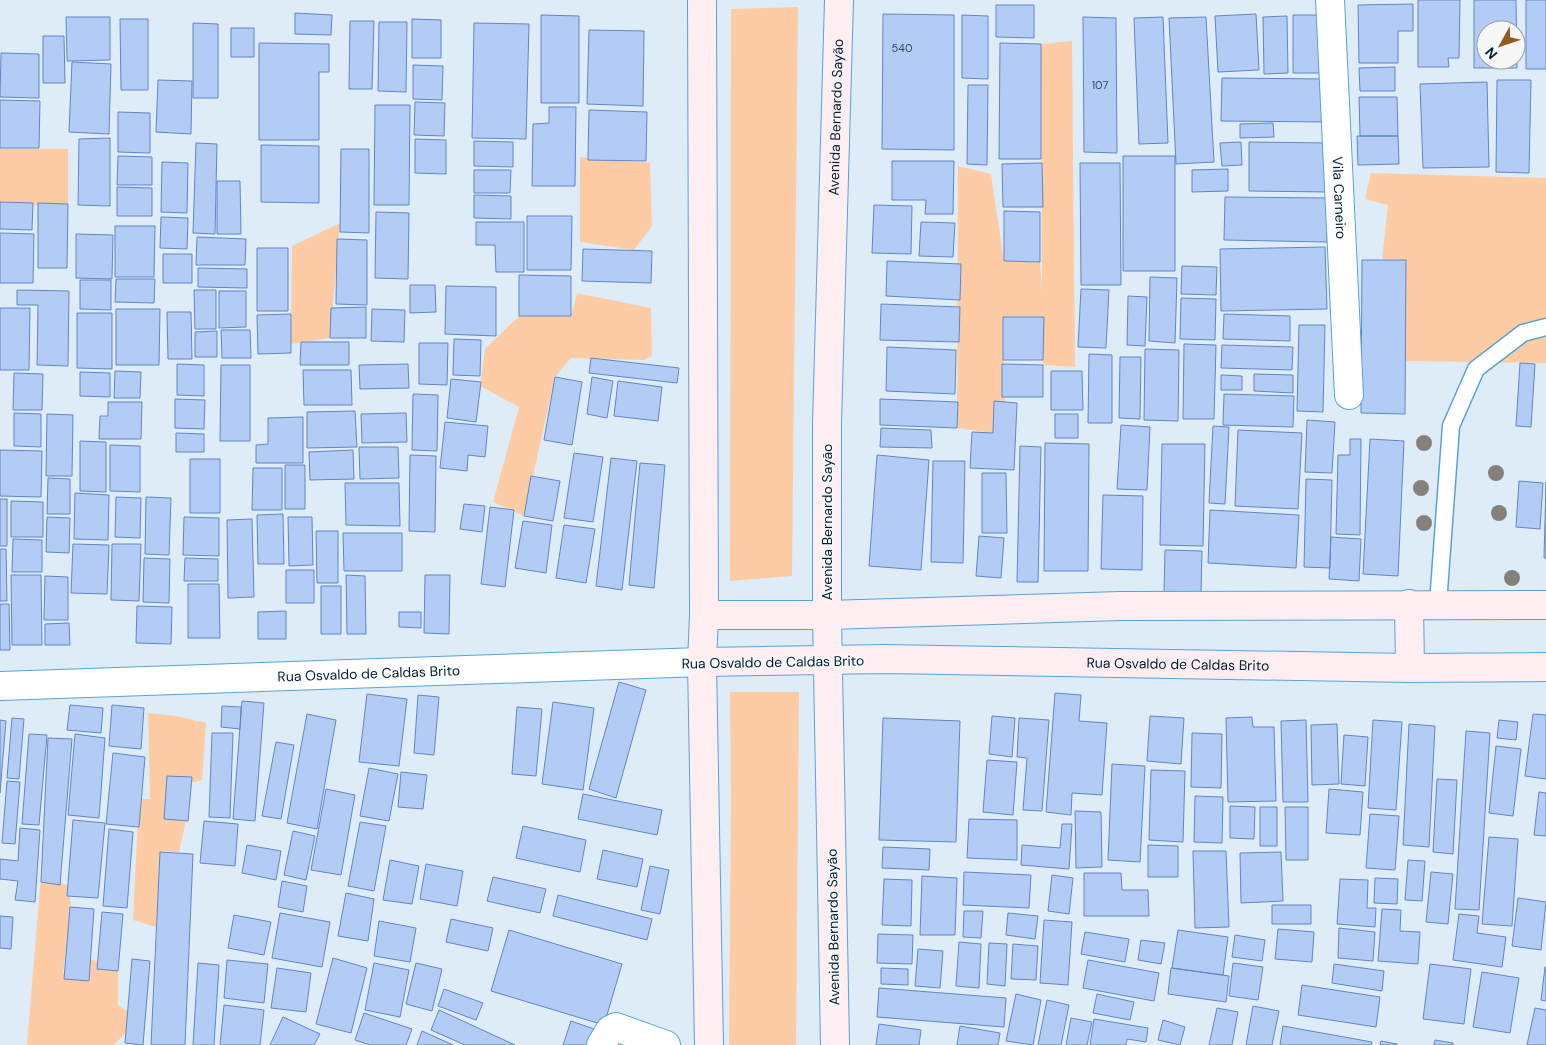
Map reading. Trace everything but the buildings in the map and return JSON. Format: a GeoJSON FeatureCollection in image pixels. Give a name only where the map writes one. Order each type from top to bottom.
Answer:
{"type":"FeatureCollection","features":[{"type":"Feature","properties":{"kind":"street"},"geometry":{"type":"LineString","coordinates":[[702,0],[704,615],[702,662],[709,1045]]}},
{"type":"Feature","properties":{"kind":"street","name":"Avenida Bernardo Sayão"},"geometry":{"type":"LineString","coordinates":[[835,1045],[827,615],[827,423],[839,0]]}},
{"type":"Feature","properties":{"kind":"street","name":"Vila Carneiro"},"geometry":{"type":"LineString","coordinates":[[1330,0],[1349,395]]}},
{"type":"Feature","properties":{"kind":"street"},"geometry":{"type":"LineString","coordinates":[[1409,604],[1410,668]]}},
{"type":"Feature","properties":{"kind":"street"},"geometry":{"type":"LineString","coordinates":[[704,615],[827,615],[1120,606],[1546,604]]}},
{"type":"Feature","properties":{"kind":"street","name":"Rua Osvaldo de Caldas Brito"},"geometry":{"type":"LineString","coordinates":[[0,686],[702,662],[883,660],[1410,668],[1546,667]]}},
{"type":"Feature","properties":{"kind":"street"},"geometry":{"type":"LineString","coordinates":[[601,1045],[610,1030],[616,1027],[666,1045]]}},
{"type":"Feature","properties":{"kind":"lane"},"geometry":{"type":"LineString","coordinates":[[1438,604],[1451,426],[1476,369],[1522,333],[1546,327]]}},
{"type":"Feature","properties":{"kind":"shaded area"},"geometry":{"type":"Polygon","coordinates":[[[798,7],[792,576],[730,581],[731,9],[798,7]]]}},
{"type":"Feature","properties":{"kind":"shaded area"},"geometry":{"type":"Polygon","coordinates":[[[1072,41],[1075,367],[1043,365],[1043,317],[1003,317],[1005,402],[994,402],[993,433],[957,428],[958,166],[991,174],[1004,261],[1040,262],[1042,290],[1041,44],[1072,41]]]}},
{"type":"Feature","properties":{"kind":"shaded area"},"geometry":{"type":"Polygon","coordinates":[[[0,149],[68,149],[68,204],[0,206],[0,149]]]}},
{"type":"Feature","properties":{"kind":"shaded area"},"geometry":{"type":"Polygon","coordinates":[[[580,157],[650,163],[652,226],[634,250],[580,242],[580,157]]]}},
{"type":"Feature","properties":{"kind":"shaded area"},"geometry":{"type":"Polygon","coordinates":[[[1371,173],[1546,178],[1546,363],[1405,361],[1405,260],[1382,259],[1388,205],[1365,199],[1371,173]]]}},
{"type":"Feature","properties":{"kind":"shaded area"},"geometry":{"type":"Polygon","coordinates":[[[340,223],[330,338],[291,344],[292,246],[340,223]]]}},
{"type":"Feature","properties":{"kind":"shaded area"},"geometry":{"type":"Polygon","coordinates":[[[577,293],[651,308],[652,356],[644,360],[571,358],[555,377],[524,516],[493,502],[519,407],[480,386],[485,349],[519,316],[571,316],[577,293]]]}},
{"type":"Feature","properties":{"kind":"shaded area"},"geometry":{"type":"Polygon","coordinates":[[[730,692],[799,692],[796,1045],[729,1045],[730,692]]]}},
{"type":"Feature","properties":{"kind":"shaded area"},"geometry":{"type":"Polygon","coordinates":[[[148,713],[177,716],[206,723],[202,780],[182,785],[188,811],[179,852],[163,851],[159,928],[133,920],[139,799],[150,799],[148,713]]]}},
{"type":"Feature","properties":{"kind":"shaded area"},"geometry":{"type":"Polygon","coordinates":[[[41,876],[67,885],[71,904],[63,974],[80,975],[91,959],[118,971],[118,1005],[133,1015],[130,1028],[114,1045],[27,1045],[41,876]]]}}]}
